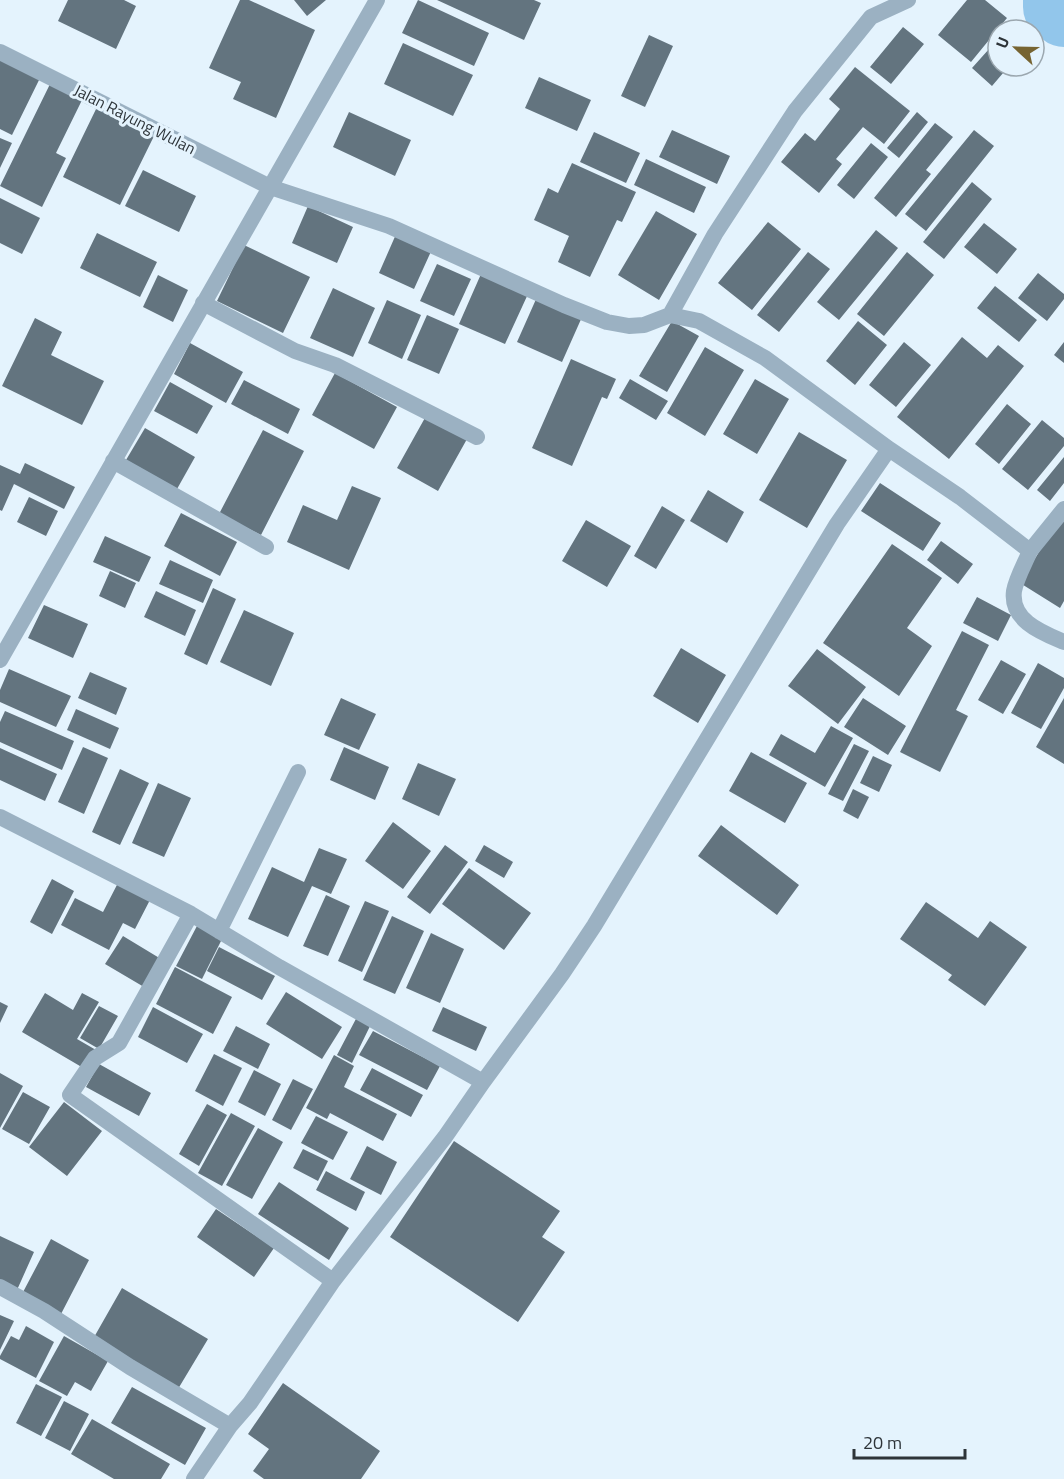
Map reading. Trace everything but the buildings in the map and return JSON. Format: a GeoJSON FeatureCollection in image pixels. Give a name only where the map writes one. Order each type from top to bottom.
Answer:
{"type":"FeatureCollection","features":[{"type":"Feature","properties":{"kind":"street"},"geometry":{"type":"LineString","coordinates":[[0,660],[377,0]]}},
{"type":"Feature","properties":{"kind":"street"},"geometry":{"type":"LineString","coordinates":[[908,0],[871,17],[795,111],[715,234],[670,315],[699,321],[765,358],[889,449],[960,497],[1030,551]]}},
{"type":"Feature","properties":{"kind":"street","name":"Jalan Rayung Wulan"},"geometry":{"type":"LineString","coordinates":[[0,52],[270,187],[389,226],[607,322],[629,327],[644,325],[670,315]]}},
{"type":"Feature","properties":{"kind":"street"},"geometry":{"type":"LineString","coordinates":[[203,303],[295,351],[335,366],[477,437]]}},
{"type":"Feature","properties":{"kind":"street"},"geometry":{"type":"LineString","coordinates":[[194,1479],[230,1426],[250,1403],[333,1281],[445,1137],[562,974],[594,926],[837,525],[889,449]]}},
{"type":"Feature","properties":{"kind":"street"},"geometry":{"type":"LineString","coordinates":[[113,461],[266,548]]}},
{"type":"Feature","properties":{"kind":"street"},"geometry":{"type":"LineString","coordinates":[[1064,509],[1030,551],[1014,590],[1014,602],[1020,616],[1037,630],[1064,642]]}},
{"type":"Feature","properties":{"kind":"street"},"geometry":{"type":"LineString","coordinates":[[219,931],[298,772]]}},
{"type":"Feature","properties":{"kind":"street"},"geometry":{"type":"LineString","coordinates":[[0,817],[191,914],[279,967],[483,1082]]}},
{"type":"Feature","properties":{"kind":"street"},"geometry":{"type":"LineString","coordinates":[[191,914],[119,1043],[95,1058],[69,1095],[333,1281]]}},
{"type":"Feature","properties":{"kind":"street"},"geometry":{"type":"LineString","coordinates":[[0,1287],[44,1311],[130,1367],[230,1426]]}},
{"type":"Feature","properties":{"kind":"waterway"},"geometry":{"type":"LineString","coordinates":[[1057,0],[1057,7],[1064,13]]}}]}
